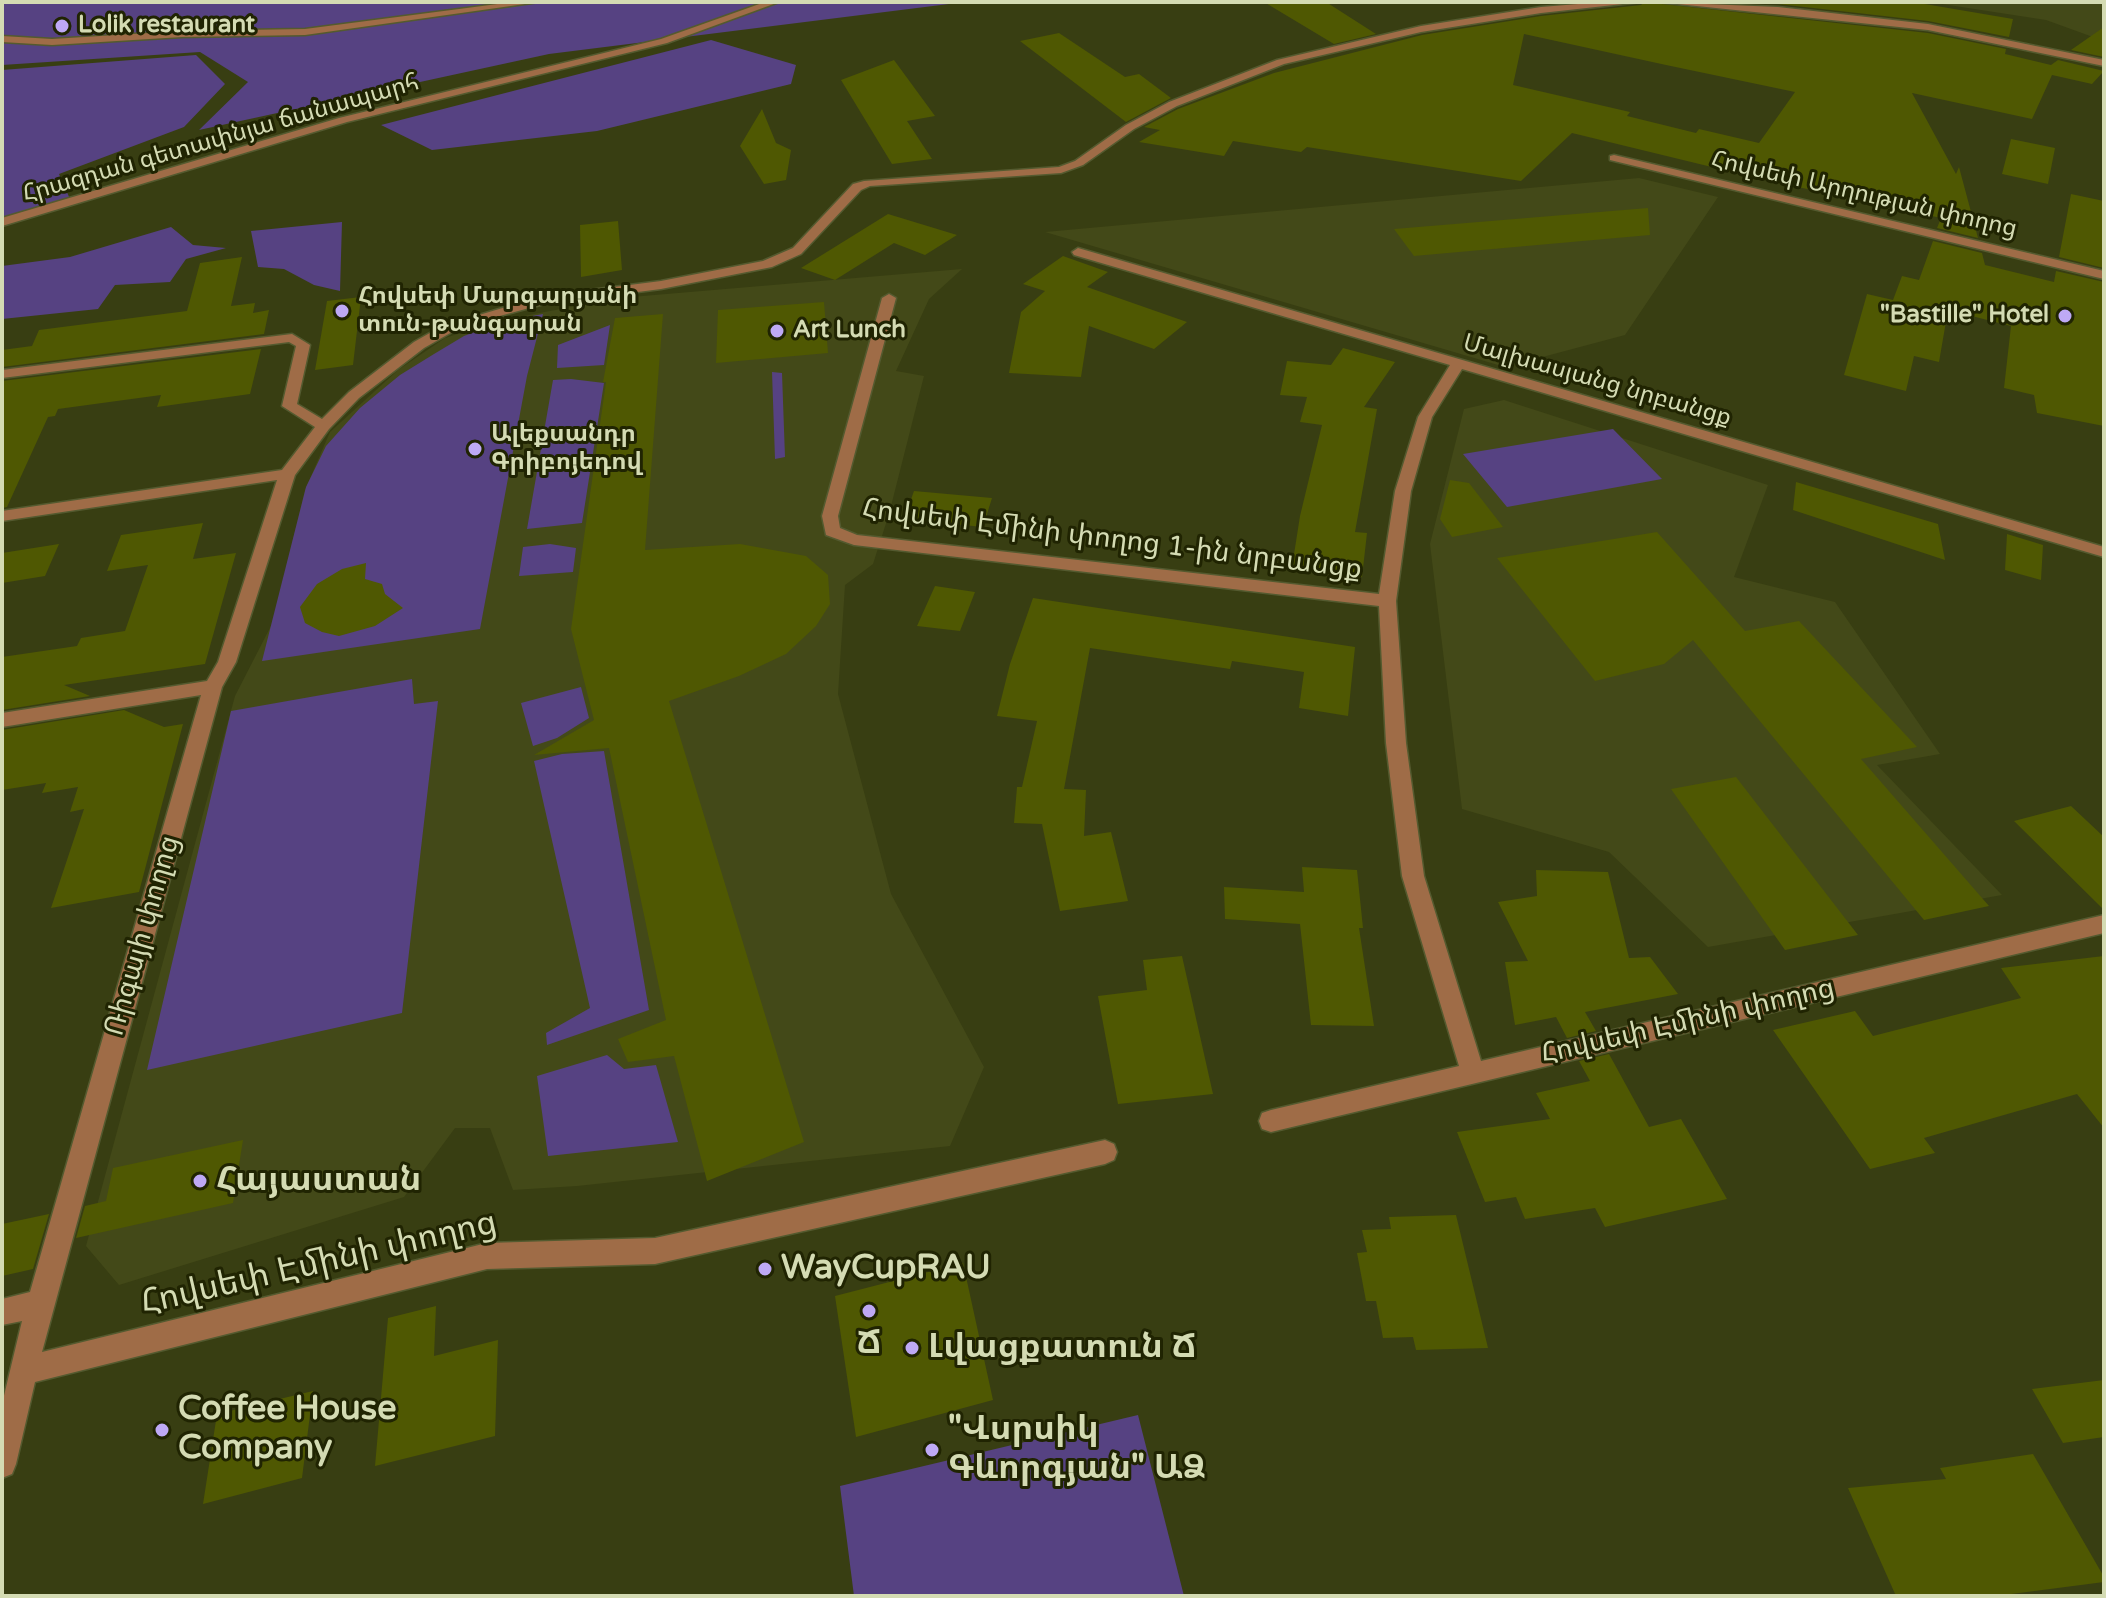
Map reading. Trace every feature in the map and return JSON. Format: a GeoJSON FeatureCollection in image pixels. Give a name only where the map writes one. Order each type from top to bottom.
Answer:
{"type":"FeatureCollection","features":[{"type":"Feature","properties":{"kind":"street"},"geometry":{"type":"LineString","coordinates":[[2,39],[52,42],[182,34],[305,32],[534,2]]}},
{"type":"Feature","properties":{"kind":"street","name":"Հրազդան գետափնյա ճանապարհ"},"geometry":{"type":"LineString","coordinates":[[2,222],[343,120],[664,41],[774,2]]}},
{"type":"Feature","properties":{"kind":"street","name":"Ռիգայի փողոց"},"geometry":{"type":"LineString","coordinates":[[2,1464],[40,1303],[213,687],[227,662],[287,474],[324,426],[386,367],[447,329],[543,300],[661,285],[767,264],[797,251],[857,187],[868,183],[1061,170],[1079,163],[1130,127],[1173,104],[1281,62],[1421,29],[1541,10],[1636,2]]}},
{"type":"Feature","properties":{"kind":"street"},"geometry":{"type":"LineString","coordinates":[[1663,2],[1838,15],[1928,27],[2104,63]]}},
{"type":"Feature","properties":{"kind":"street","name":"Հովսեփ Արղության փողոց"},"geometry":{"type":"LineString","coordinates":[[1614,158],[2104,275]]}},
{"type":"Feature","properties":{"kind":"street","name":"Մալխասյանց նրբանցք"},"geometry":{"type":"LineString","coordinates":[[1078,252],[2104,552]]}},
{"type":"Feature","properties":{"kind":"street","name":"Հովսեփ Էմինի փողոց 1-ին նրբանցք"},"geometry":{"type":"LineString","coordinates":[[889,298],[830,516],[832,531],[854,540],[1387,601]]}},
{"type":"Feature","properties":{"kind":"street"},"geometry":{"type":"LineString","coordinates":[[2,374],[292,338],[303,345],[289,406],[324,426]]}},
{"type":"Feature","properties":{"kind":"street","name":"Հովսեփ Էմինի փողոց 1-ին նրբանցք"},"geometry":{"type":"LineString","coordinates":[[1459,363],[1425,417],[1403,491],[1387,601],[1396,743],[1413,876],[1473,1073]]}},
{"type":"Feature","properties":{"kind":"street"},"geometry":{"type":"LineString","coordinates":[[2,516],[287,474]]}},
{"type":"Feature","properties":{"kind":"street"},"geometry":{"type":"LineString","coordinates":[[2,720],[213,687]]}},
{"type":"Feature","properties":{"kind":"street","name":"Հովսեփ Էմինի փողոց"},"geometry":{"type":"LineString","coordinates":[[1271,1121],[2104,924]]}},
{"type":"Feature","properties":{"kind":"street","name":"Հովսեփ Էմինի փողոց"},"geometry":{"type":"LineString","coordinates":[[23,1371],[487,1256],[655,1251],[1105,1152]]}},
{"type":"Feature","properties":{"kind":"street"},"geometry":{"type":"LineString","coordinates":[[2,1312],[40,1303]]}},
{"type":"Feature","properties":{"kind":"shaded area"},"geometry":{"type":"Polygon","coordinates":[[[2,2],[965,2],[549,54],[199,130],[248,82],[200,52],[2,65],[2,2]]]}},
{"type":"Feature","properties":{"kind":"shaded area"},"geometry":{"type":"Polygon","coordinates":[[[1929,2],[2104,2],[2104,41],[2046,20],[1929,2]]]}},
{"type":"Feature","properties":{"kind":"shaded area"},"geometry":{"type":"Polygon","coordinates":[[[711,40],[796,65],[791,84],[597,131],[432,150],[381,125],[711,40]]]}},
{"type":"Feature","properties":{"kind":"shaded area"},"geometry":{"type":"Polygon","coordinates":[[[196,55],[225,84],[184,127],[59,174],[70,199],[2,218],[2,70],[196,55]]]}},
{"type":"Feature","properties":{"kind":"shaded area"},"geometry":{"type":"Polygon","coordinates":[[[1639,178],[1718,197],[1625,335],[1505,367],[1045,232],[1639,178]]]}},
{"type":"Feature","properties":{"kind":"shaded area"},"geometry":{"type":"Polygon","coordinates":[[[342,222],[340,291],[314,285],[284,269],[258,267],[251,231],[342,222]]]}},
{"type":"Feature","properties":{"kind":"shaded area"},"geometry":{"type":"Polygon","coordinates":[[[171,227],[193,245],[226,248],[186,259],[170,282],[115,285],[98,309],[2,319],[2,266],[70,257],[171,227]]]}},
{"type":"Feature","properties":{"kind":"shaded area"},"geometry":{"type":"Polygon","coordinates":[[[962,269],[929,299],[896,371],[924,376],[873,564],[845,585],[838,694],[891,894],[984,1067],[950,1146],[577,1186],[513,1190],[490,1128],[455,1128],[404,1197],[119,1285],[86,1246],[235,696],[273,622],[305,490],[330,432],[398,370],[445,338],[497,321],[619,298],[962,269]]]}},
{"type":"Feature","properties":{"kind":"shaded area"},"geometry":{"type":"Polygon","coordinates":[[[543,314],[527,376],[480,629],[262,661],[306,487],[326,446],[360,408],[400,375],[434,354],[464,336],[501,322],[543,314]]]}},
{"type":"Feature","properties":{"kind":"shaded area"},"geometry":{"type":"Polygon","coordinates":[[[610,325],[604,365],[557,368],[558,345],[610,325]]]}},
{"type":"Feature","properties":{"kind":"shaded area"},"geometry":{"type":"Polygon","coordinates":[[[772,372],[782,373],[785,457],[775,459],[772,372]]]}},
{"type":"Feature","properties":{"kind":"shaded area"},"geometry":{"type":"Polygon","coordinates":[[[553,380],[604,383],[582,523],[527,529],[553,380]]]}},
{"type":"Feature","properties":{"kind":"shaded area"},"geometry":{"type":"Polygon","coordinates":[[[1504,400],[1768,485],[1734,577],[1835,602],[1940,754],[1877,765],[2002,895],[1708,947],[1609,852],[1462,809],[1430,544],[1464,409],[1504,400]]]}},
{"type":"Feature","properties":{"kind":"shaded area"},"geometry":{"type":"Polygon","coordinates":[[[1613,429],[1662,479],[1507,507],[1463,454],[1613,429]]]}},
{"type":"Feature","properties":{"kind":"shaded area"},"geometry":{"type":"Polygon","coordinates":[[[550,544],[576,548],[573,572],[519,576],[523,547],[550,544]]]}},
{"type":"Feature","properties":{"kind":"shaded area"},"geometry":{"type":"Polygon","coordinates":[[[412,679],[414,704],[438,701],[402,1013],[147,1070],[231,711],[412,679]]]}},
{"type":"Feature","properties":{"kind":"shaded area"},"geometry":{"type":"Polygon","coordinates":[[[581,687],[589,718],[557,738],[533,746],[521,703],[581,687]]]}},
{"type":"Feature","properties":{"kind":"shaded area"},"geometry":{"type":"Polygon","coordinates":[[[604,751],[649,1010],[547,1045],[546,1033],[590,1008],[534,761],[562,754],[604,751]]]}},
{"type":"Feature","properties":{"kind":"shaded area"},"geometry":{"type":"Polygon","coordinates":[[[607,1055],[624,1069],[656,1065],[678,1142],[548,1156],[537,1076],[607,1055]]]}},
{"type":"Feature","properties":{"kind":"shaded area"},"geometry":{"type":"Polygon","coordinates":[[[1138,1415],[1184,1596],[854,1596],[840,1486],[1138,1415]]]}},
{"type":"Feature","properties":{"kind":"building"},"geometry":{"type":"Polygon","coordinates":[[[1264,2],[1326,2],[1376,34],[1334,44],[1264,2]]]}},
{"type":"Feature","properties":{"kind":"building"},"geometry":{"type":"Polygon","coordinates":[[[1644,2],[1928,33],[2006,49],[2005,54],[2051,65],[2058,60],[2104,71],[2092,84],[2052,75],[2032,119],[1912,93],[1956,174],[1959,167],[1978,238],[1937,228],[1941,218],[1761,179],[1572,133],[1521,181],[1307,147],[1301,152],[1233,141],[1224,156],[1139,142],[1160,130],[1144,127],[1178,109],[1274,73],[1422,35],[1541,16],[1641,5],[1644,2]],[[1524,34],[1513,85],[1630,112],[1627,116],[1696,133],[1699,129],[1759,143],[1795,92],[1524,34]]]}},
{"type":"Feature","properties":{"kind":"building"},"geometry":{"type":"Polygon","coordinates":[[[1730,2],[1913,2],[2013,19],[2009,37],[1928,21],[1778,4],[1730,2]]]}},
{"type":"Feature","properties":{"kind":"building"},"geometry":{"type":"Polygon","coordinates":[[[2104,27],[2104,57],[2071,50],[2104,27]]]}},
{"type":"Feature","properties":{"kind":"building"},"geometry":{"type":"Polygon","coordinates":[[[1059,33],[1125,77],[1139,74],[1171,98],[1126,122],[1020,41],[1059,33]]]}},
{"type":"Feature","properties":{"kind":"building"},"geometry":{"type":"Polygon","coordinates":[[[894,60],[935,116],[907,121],[932,159],[892,164],[841,80],[894,60]]]}},
{"type":"Feature","properties":{"kind":"building"},"geometry":{"type":"Polygon","coordinates":[[[762,109],[776,143],[791,150],[786,180],[764,184],[740,146],[762,109]]]}},
{"type":"Feature","properties":{"kind":"building"},"geometry":{"type":"Polygon","coordinates":[[[2011,139],[2055,148],[2048,184],[2002,174],[2011,139]]]}},
{"type":"Feature","properties":{"kind":"building"},"geometry":{"type":"Polygon","coordinates":[[[2071,194],[2104,201],[2104,268],[2059,257],[2071,194]]]}},
{"type":"Feature","properties":{"kind":"building"},"geometry":{"type":"Polygon","coordinates":[[[1648,208],[1650,235],[1414,256],[1394,229],[1648,208]]]}},
{"type":"Feature","properties":{"kind":"building"},"geometry":{"type":"Polygon","coordinates":[[[888,214],[957,235],[925,255],[894,243],[835,280],[801,268],[888,214]]]}},
{"type":"Feature","properties":{"kind":"building"},"geometry":{"type":"Polygon","coordinates":[[[618,221],[622,270],[581,277],[580,225],[618,221]]]}},
{"type":"Feature","properties":{"kind":"building"},"geometry":{"type":"Polygon","coordinates":[[[1933,241],[1982,253],[1985,265],[2054,282],[2056,271],[2104,282],[2104,426],[2037,413],[2034,395],[2004,388],[2011,326],[1948,310],[1939,362],[1914,356],[1906,391],[1844,375],[1867,294],[1893,300],[1902,276],[1919,280],[1933,241]]]}},
{"type":"Feature","properties":{"kind":"building"},"geometry":{"type":"Polygon","coordinates":[[[1063,256],[1108,272],[1087,287],[1187,322],[1154,349],[1089,326],[1081,377],[1009,373],[1021,312],[1045,291],[1023,284],[1063,256]]]}},
{"type":"Feature","properties":{"kind":"building"},"geometry":{"type":"Polygon","coordinates":[[[242,257],[231,306],[255,303],[253,313],[269,310],[264,334],[2,367],[2,350],[32,346],[39,330],[187,311],[200,263],[242,257]]]}},
{"type":"Feature","properties":{"kind":"building"},"geometry":{"type":"Polygon","coordinates":[[[361,297],[353,365],[315,370],[327,301],[361,297]]]}},
{"type":"Feature","properties":{"kind":"building"},"geometry":{"type":"Polygon","coordinates":[[[824,302],[828,353],[716,363],[718,310],[824,302]]]}},
{"type":"Feature","properties":{"kind":"building"},"geometry":{"type":"Polygon","coordinates":[[[663,314],[645,550],[740,544],[806,556],[828,575],[830,604],[816,626],[786,654],[739,676],[669,701],[804,1142],[707,1181],[674,1056],[628,1062],[618,1039],[666,1020],[609,748],[534,755],[594,720],[571,629],[606,382],[603,382],[615,318],[663,314]]]}},
{"type":"Feature","properties":{"kind":"building"},"geometry":{"type":"Polygon","coordinates":[[[1343,348],[1395,362],[1364,407],[1377,409],[1355,532],[1367,533],[1362,577],[1292,567],[1300,516],[1322,425],[1300,422],[1307,397],[1280,395],[1287,361],[1331,365],[1343,348]]]}},
{"type":"Feature","properties":{"kind":"building"},"geometry":{"type":"Polygon","coordinates":[[[261,349],[250,394],[157,407],[161,395],[58,409],[55,416],[48,417],[7,507],[2,508],[2,381],[261,349]]]}},
{"type":"Feature","properties":{"kind":"building"},"geometry":{"type":"Polygon","coordinates":[[[1450,480],[1469,483],[1503,527],[1452,537],[1440,519],[1450,480]]]}},
{"type":"Feature","properties":{"kind":"building"},"geometry":{"type":"Polygon","coordinates":[[[1796,482],[1938,524],[1945,560],[1793,510],[1796,482]]]}},
{"type":"Feature","properties":{"kind":"building"},"geometry":{"type":"Polygon","coordinates":[[[914,491],[992,498],[983,527],[904,519],[914,491]]]}},
{"type":"Feature","properties":{"kind":"building"},"geometry":{"type":"Polygon","coordinates":[[[203,523],[193,559],[236,553],[205,664],[64,685],[90,696],[2,710],[2,657],[77,646],[81,638],[125,631],[148,565],[107,571],[121,535],[203,523]]]}},
{"type":"Feature","properties":{"kind":"building"},"geometry":{"type":"Polygon","coordinates":[[[1657,532],[1745,631],[1799,621],[1917,747],[1861,759],[1989,906],[1924,920],[1693,640],[1664,664],[1595,681],[1497,558],[1657,532]]]}},
{"type":"Feature","properties":{"kind":"building"},"geometry":{"type":"Polygon","coordinates":[[[2007,534],[2043,545],[2041,580],[2005,570],[2007,534]]]}},
{"type":"Feature","properties":{"kind":"building"},"geometry":{"type":"Polygon","coordinates":[[[59,544],[45,576],[2,583],[2,553],[59,544]]]}},
{"type":"Feature","properties":{"kind":"building"},"geometry":{"type":"Polygon","coordinates":[[[366,563],[365,579],[382,584],[385,594],[403,608],[375,626],[339,636],[305,623],[300,607],[317,584],[342,569],[366,563]]]}},
{"type":"Feature","properties":{"kind":"building"},"geometry":{"type":"Polygon","coordinates":[[[935,586],[975,592],[960,631],[917,626],[935,586]]]}},
{"type":"Feature","properties":{"kind":"building"},"geometry":{"type":"Polygon","coordinates":[[[1033,598],[1355,647],[1348,716],[1299,708],[1304,672],[1232,661],[1230,669],[1090,648],[1064,789],[1086,790],[1084,836],[1111,832],[1128,901],[1060,911],[1042,824],[1014,823],[1017,787],[1022,787],[1037,721],[997,716],[1010,664],[1033,598]]]}},
{"type":"Feature","properties":{"kind":"building"},"geometry":{"type":"Polygon","coordinates":[[[124,710],[164,727],[183,724],[139,892],[51,908],[84,809],[70,812],[78,787],[42,793],[46,783],[2,790],[2,730],[124,710]]]}},
{"type":"Feature","properties":{"kind":"building"},"geometry":{"type":"Polygon","coordinates":[[[1736,777],[1858,935],[1785,950],[1671,789],[1736,777]]]}},
{"type":"Feature","properties":{"kind":"building"},"geometry":{"type":"Polygon","coordinates":[[[2071,806],[2104,837],[2104,910],[2014,821],[2071,806]]]}},
{"type":"Feature","properties":{"kind":"building"},"geometry":{"type":"Polygon","coordinates":[[[1302,867],[1357,870],[1363,928],[1359,928],[1374,1026],[1311,1025],[1300,924],[1225,919],[1224,887],[1304,892],[1302,867]]]}},
{"type":"Feature","properties":{"kind":"building"},"geometry":{"type":"Polygon","coordinates":[[[1536,870],[1608,872],[1629,958],[1650,957],[1678,994],[1585,1012],[1596,1031],[1567,1038],[1556,1017],[1515,1025],[1505,962],[1528,961],[1498,902],[1537,896],[1536,870]]]}},
{"type":"Feature","properties":{"kind":"building"},"geometry":{"type":"Polygon","coordinates":[[[1182,956],[1213,1094],[1118,1104],[1098,996],[1147,990],[1143,960],[1182,956]]]}},
{"type":"Feature","properties":{"kind":"building"},"geometry":{"type":"Polygon","coordinates":[[[2104,956],[2104,1128],[2077,1094],[1924,1138],[1935,1153],[1870,1169],[1773,1030],[1855,1011],[1873,1036],[2021,998],[2001,968],[2104,956]]]}},
{"type":"Feature","properties":{"kind":"building"},"geometry":{"type":"Polygon","coordinates":[[[1609,1054],[1649,1127],[1681,1119],[1727,1199],[1605,1227],[1595,1208],[1525,1219],[1516,1197],[1485,1202],[1457,1132],[1550,1119],[1536,1093],[1590,1081],[1579,1061],[1609,1054]]]}},
{"type":"Feature","properties":{"kind":"building"},"geometry":{"type":"Polygon","coordinates":[[[243,1140],[233,1203],[76,1238],[85,1206],[106,1201],[113,1168],[243,1140]]]}},
{"type":"Feature","properties":{"kind":"building"},"geometry":{"type":"Polygon","coordinates":[[[49,1214],[33,1269],[2,1276],[2,1224],[49,1214]]]}},
{"type":"Feature","properties":{"kind":"building"},"geometry":{"type":"Polygon","coordinates":[[[1456,1215],[1488,1348],[1416,1350],[1413,1337],[1383,1338],[1376,1301],[1366,1301],[1357,1253],[1367,1252],[1362,1230],[1391,1229],[1389,1217],[1456,1215]]]}},
{"type":"Feature","properties":{"kind":"building","name":"Լվացքատուն Ճ"},"geometry":{"type":"Polygon","coordinates":[[[963,1263],[993,1400],[856,1437],[835,1296],[963,1263]]]}},
{"type":"Feature","properties":{"kind":"building"},"geometry":{"type":"Polygon","coordinates":[[[436,1306],[434,1356],[498,1340],[495,1436],[375,1466],[388,1318],[436,1306]]]}},
{"type":"Feature","properties":{"kind":"building"},"geometry":{"type":"Polygon","coordinates":[[[2104,1380],[2104,1437],[2063,1443],[2032,1389],[2104,1380]]]}},
{"type":"Feature","properties":{"kind":"building"},"geometry":{"type":"Polygon","coordinates":[[[313,1391],[302,1478],[203,1504],[217,1414],[313,1391]]]}},
{"type":"Feature","properties":{"kind":"building"},"geometry":{"type":"Polygon","coordinates":[[[2033,1454],[2104,1577],[2104,1582],[1996,1596],[1896,1596],[1848,1488],[1946,1479],[1940,1468],[2033,1454]]]}},
{"type":"Feature","properties":{"kind":"place","name":"Lolik restaurant"},"geometry":{"type":"Point","coordinates":[62,26]}},
{"type":"Feature","properties":{"kind":"place","name":"Հովսեփ Մարգարյանի տուն-թանգարան"},"geometry":{"type":"Point","coordinates":[342,311]}},
{"type":"Feature","properties":{"kind":"place","name":"\"Bastille\" Hotel"},"geometry":{"type":"Point","coordinates":[2065,316]}},
{"type":"Feature","properties":{"kind":"place","name":"Art Lunch"},"geometry":{"type":"Point","coordinates":[777,331]}},
{"type":"Feature","properties":{"kind":"place","name":"Ալեքսանդր Գրիբոյեդով"},"geometry":{"type":"Point","coordinates":[475,449]}},
{"type":"Feature","properties":{"kind":"place","name":"Հայաստան"},"geometry":{"type":"Point","coordinates":[200,1181]}},
{"type":"Feature","properties":{"kind":"place","name":"WayCupRAU"},"geometry":{"type":"Point","coordinates":[765,1269]}},
{"type":"Feature","properties":{"kind":"place","name":"Ճ"},"geometry":{"type":"Point","coordinates":[869,1311]}},
{"type":"Feature","properties":{"kind":"place","name":"Լվացքատուն Ճ"},"geometry":{"type":"Point","coordinates":[912,1348]}},
{"type":"Feature","properties":{"kind":"place","name":"Coffee House Company"},"geometry":{"type":"Point","coordinates":[162,1430]}},
{"type":"Feature","properties":{"kind":"place","name":"\"Վսրսիկ Գևորգյան\" ԱՁ"},"geometry":{"type":"Point","coordinates":[932,1450]}}]}
